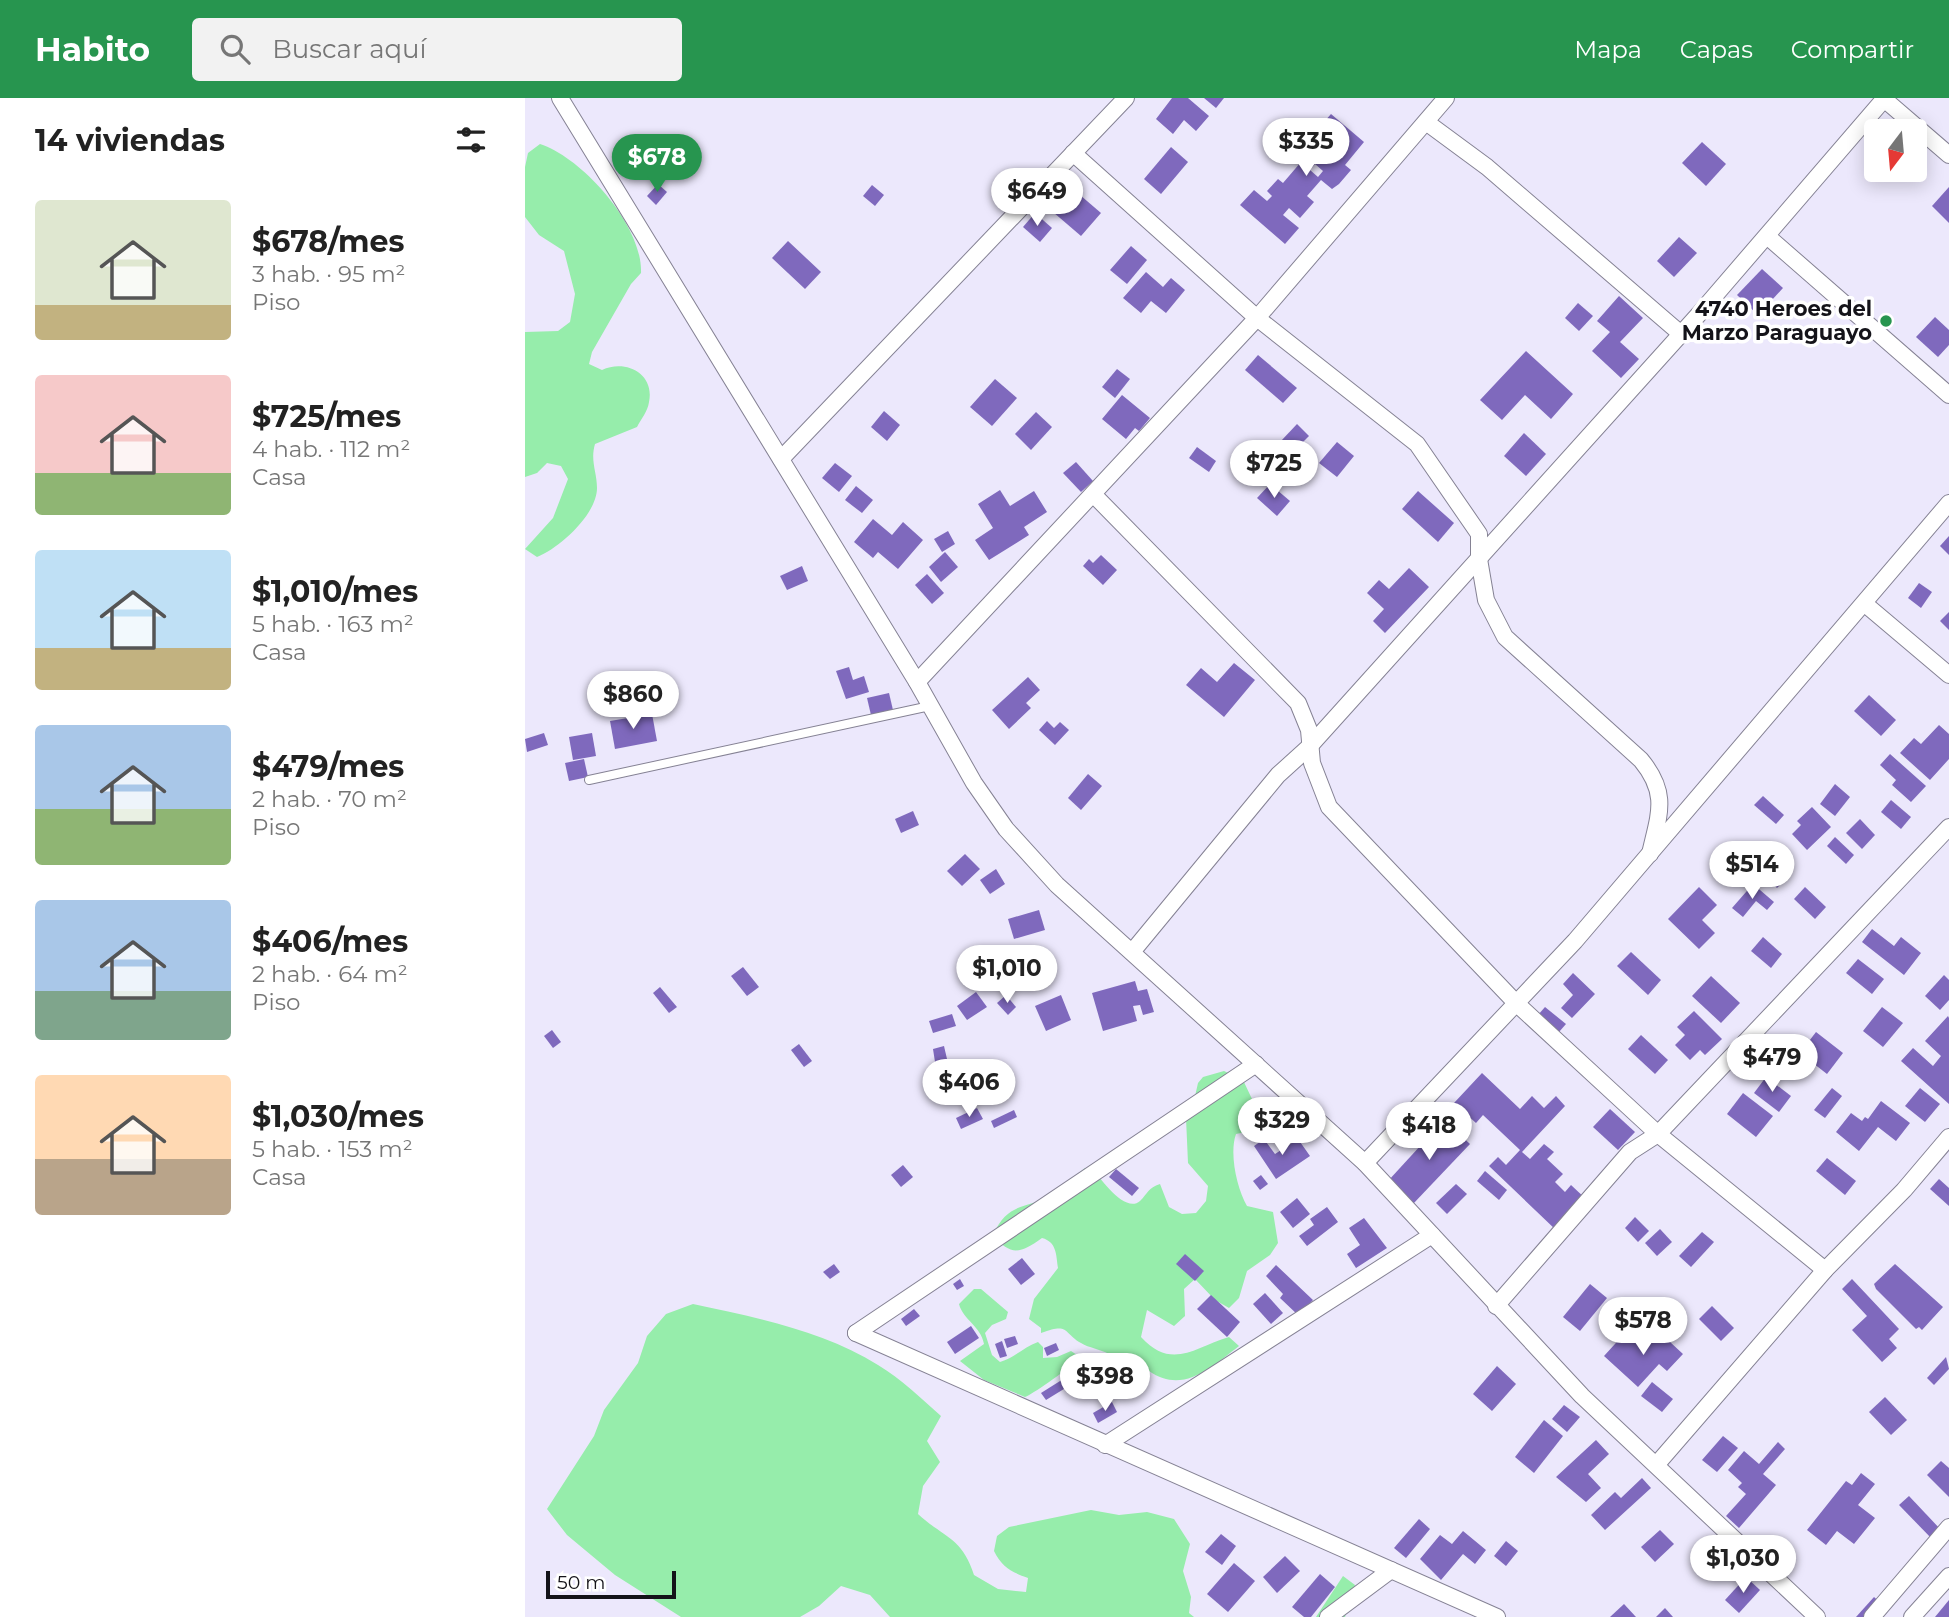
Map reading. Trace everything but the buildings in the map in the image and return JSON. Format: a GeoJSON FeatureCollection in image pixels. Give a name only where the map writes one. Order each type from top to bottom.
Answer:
{"type":"FeatureCollection","features":[{"type":"Feature","properties":{"kind":"street"},"geometry":{"type":"LineString","coordinates":[[561,98],[917,682],[974,783],[1006,829],[1057,885],[1366,1163],[1582,1396],[1817,1617]]}},
{"type":"Feature","properties":{"kind":"street"},"geometry":{"type":"LineString","coordinates":[[781,459],[1126,98]]}},
{"type":"Feature","properties":{"kind":"street"},"geometry":{"type":"LineString","coordinates":[[917,682],[1257,318],[1447,98]]}},
{"type":"Feature","properties":{"kind":"street"},"geometry":{"type":"LineString","coordinates":[[1132,951],[1278,775],[1309,747],[1681,334],[1884,99],[1949,155]]}},
{"type":"Feature","properties":{"kind":"street"},"geometry":{"type":"LineString","coordinates":[[1426,122],[1487,167],[1681,334]]}},
{"type":"Feature","properties":{"kind":"street"},"geometry":{"type":"LineString","coordinates":[[1073,153],[1257,318],[1417,444],[1479,534],[1479,559],[1486,600],[1505,637],[1641,760],[1656,778],[1661,802],[1650,854]]}},
{"type":"Feature","properties":{"kind":"street"},"geometry":{"type":"LineString","coordinates":[[1767,236],[1949,395]]}},
{"type":"Feature","properties":{"kind":"street"},"geometry":{"type":"LineString","coordinates":[[1093,494],[1279,681],[1298,704],[1309,730],[1312,763],[1329,807],[1517,1004],[1658,1134],[1825,1270]]}},
{"type":"Feature","properties":{"kind":"street"},"geometry":{"type":"LineString","coordinates":[[1366,1163],[1517,1004],[1650,854],[1949,503]]}},
{"type":"Feature","properties":{"kind":"street"},"geometry":{"type":"LineString","coordinates":[[1865,604],[1949,675]]}},
{"type":"Feature","properties":{"kind":"street"},"geometry":{"type":"LineString","coordinates":[[1496,1306],[1630,1152],[1658,1134],[1949,827]]}},
{"type":"Feature","properties":{"kind":"street"},"geometry":{"type":"LineString","coordinates":[[1256,1064],[856,1333],[1497,1617]]}},
{"type":"Feature","properties":{"kind":"street"},"geometry":{"type":"LineString","coordinates":[[1657,1464],[1825,1270],[1904,1190],[1949,1137]]}},
{"type":"Feature","properties":{"kind":"street"},"geometry":{"type":"LineString","coordinates":[[1105,1445],[1431,1235]]}},
{"type":"Feature","properties":{"kind":"street"},"geometry":{"type":"LineString","coordinates":[[1872,1617],[1949,1527]]}},
{"type":"Feature","properties":{"kind":"street"},"geometry":{"type":"LineString","coordinates":[[1328,1617],[1391,1570]]}},
{"type":"Feature","properties":{"kind":"street"},"geometry":{"type":"LineString","coordinates":[[1912,1617],[1949,1576]]}},
{"type":"Feature","properties":{"kind":"lane"},"geometry":{"type":"LineString","coordinates":[[589,780],[930,706]]}},
{"type":"Feature","properties":{"kind":"green space"},"geometry":{"type":"Polygon","coordinates":[[[540,144],[574,163],[591,179],[621,215],[632,235],[639,255],[641,273],[631,284],[592,352],[589,364],[602,370],[620,366],[636,371],[643,376],[650,392],[647,409],[637,427],[595,444],[593,461],[597,488],[591,508],[584,519],[566,538],[537,557],[525,549],[553,518],[568,479],[561,466],[547,463],[537,473],[525,477],[525,332],[558,331],[570,322],[575,294],[564,251],[539,235],[525,217],[525,167],[528,153],[540,144]]]}},
{"type":"Feature","properties":{"kind":"green space"},"geometry":{"type":"Polygon","coordinates":[[[1224,1071],[1243,1080],[1252,1099],[1275,1124],[1265,1134],[1251,1131],[1236,1134],[1233,1151],[1237,1181],[1243,1199],[1247,1206],[1273,1212],[1278,1243],[1270,1255],[1247,1271],[1239,1298],[1229,1308],[1215,1300],[1195,1279],[1184,1289],[1185,1316],[1174,1326],[1147,1310],[1141,1337],[1163,1353],[1184,1353],[1229,1337],[1239,1346],[1208,1369],[1185,1379],[1162,1378],[1149,1371],[1129,1377],[1119,1375],[1108,1370],[1109,1354],[1084,1345],[1062,1329],[1041,1333],[1041,1328],[1029,1319],[1034,1299],[1058,1268],[1051,1243],[1042,1238],[1028,1247],[1011,1250],[993,1235],[999,1224],[1013,1210],[1055,1193],[1085,1168],[1092,1168],[1113,1193],[1127,1203],[1140,1201],[1160,1184],[1169,1207],[1182,1214],[1196,1213],[1206,1201],[1208,1186],[1188,1163],[1186,1118],[1193,1105],[1198,1083],[1203,1077],[1224,1071]]]}},
{"type":"Feature","properties":{"kind":"green space"},"geometry":{"type":"Polygon","coordinates":[[[974,1289],[981,1289],[1008,1312],[1006,1319],[992,1325],[985,1333],[992,1355],[1000,1362],[1038,1342],[1043,1347],[1043,1358],[1057,1357],[1071,1351],[1077,1355],[1074,1363],[1025,1397],[984,1380],[960,1361],[984,1344],[979,1332],[959,1304],[974,1289]]]}},
{"type":"Feature","properties":{"kind":"green space"},"geometry":{"type":"Polygon","coordinates":[[[693,1304],[788,1327],[835,1343],[886,1370],[941,1416],[927,1441],[940,1462],[923,1486],[918,1514],[958,1545],[974,1575],[998,1589],[1026,1592],[1028,1578],[1008,1568],[994,1551],[997,1536],[1009,1527],[1091,1510],[1119,1515],[1147,1512],[1174,1519],[1190,1544],[1183,1571],[1191,1597],[1189,1613],[1194,1617],[890,1617],[870,1595],[841,1586],[819,1606],[800,1617],[681,1617],[615,1575],[567,1535],[547,1509],[594,1436],[604,1410],[638,1363],[647,1336],[666,1314],[693,1304]]]}},
{"type":"Feature","properties":{"kind":"green space"},"geometry":{"type":"Polygon","coordinates":[[[1343,1576],[1355,1585],[1345,1617],[1316,1617],[1343,1576]]]}},
{"type":"Feature","properties":{"kind":"place","name":"4740 Heroes del Marzo Paraguayo"},"geometry":{"type":"Point","coordinates":[1886,321]}}]}
